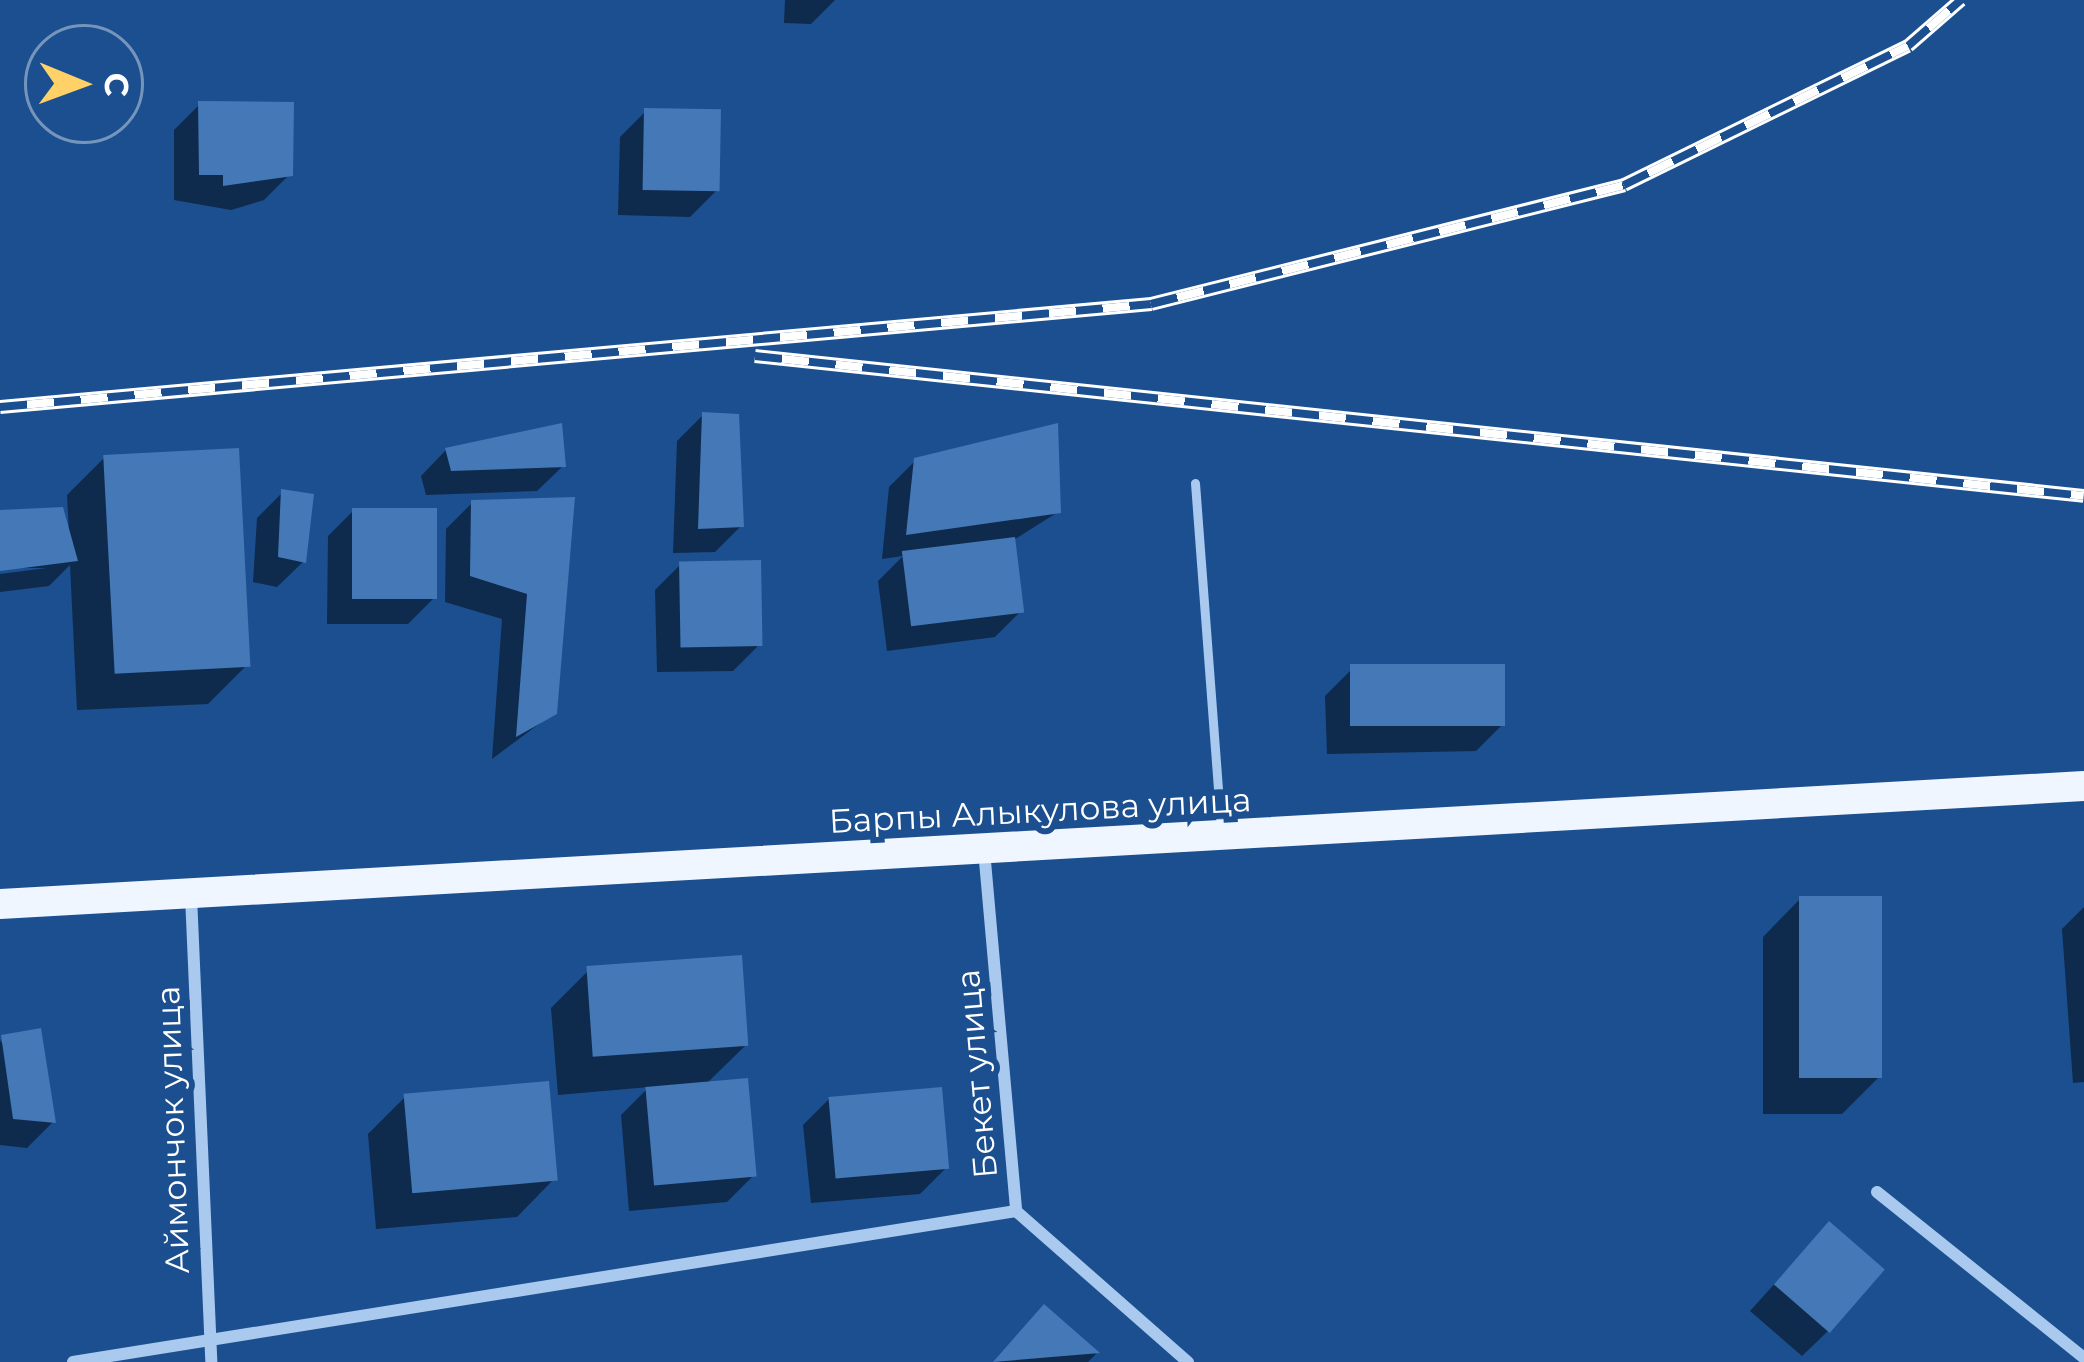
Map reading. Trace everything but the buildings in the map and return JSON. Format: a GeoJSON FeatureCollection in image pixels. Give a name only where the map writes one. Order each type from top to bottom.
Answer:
{"type":"FeatureCollection","features":[{"type":"Feature","properties":{"kind":"main road","name":"Барпы Алыкулова улица"},"geometry":{"type":"LineString","coordinates":[[0,904],[2084,786]]}},
{"type":"Feature","properties":{"kind":"street","name":"Бекет улица"},"geometry":{"type":"LineString","coordinates":[[984,849],[1016,1211],[1188,1362]]}},
{"type":"Feature","properties":{"kind":"street","name":"Аймончок улица"},"geometry":{"type":"LineString","coordinates":[[191,895],[211,1362]]}},
{"type":"Feature","properties":{"kind":"street"},"geometry":{"type":"LineString","coordinates":[[1877,1192],[2084,1358]]}},
{"type":"Feature","properties":{"kind":"street"},"geometry":{"type":"LineString","coordinates":[[73,1362],[1016,1211]]}},
{"type":"Feature","properties":{"kind":"lane"},"geometry":{"type":"LineString","coordinates":[[1195,483],[1222,838]]}},
{"type":"Feature","properties":{"kind":"railway"},"geometry":{"type":"LineString","coordinates":[[0,407],[1151,304],[1624,185],[1908,46],[1961,0]]}},
{"type":"Feature","properties":{"kind":"railway"},"geometry":{"type":"LineString","coordinates":[[755,356],[2084,496]]}}]}
